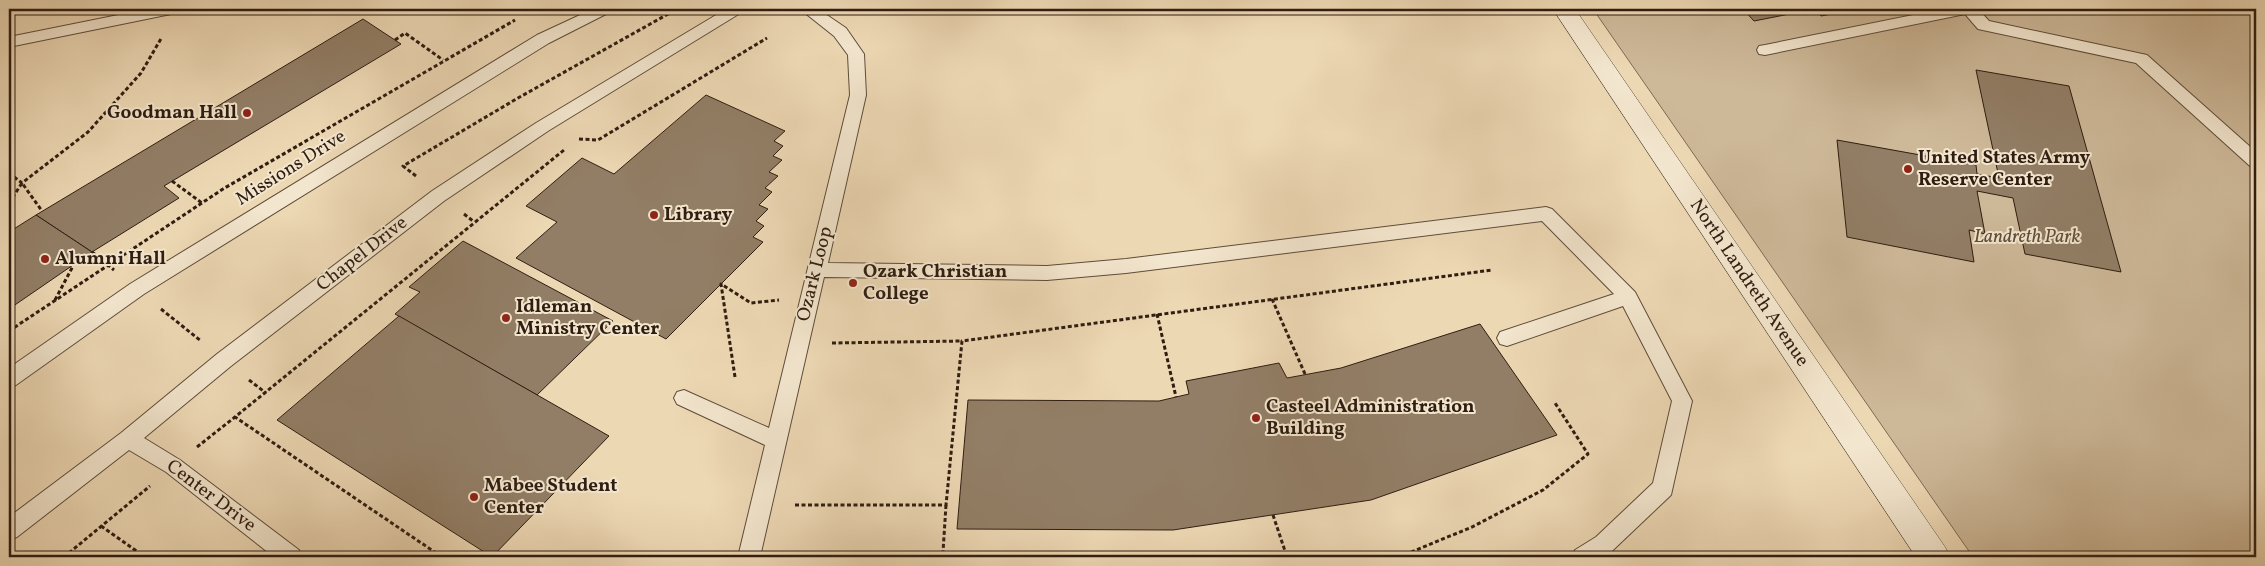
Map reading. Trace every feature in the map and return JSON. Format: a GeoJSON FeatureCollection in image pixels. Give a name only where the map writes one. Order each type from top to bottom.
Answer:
{"type":"FeatureCollection","features":[{"type":"Feature","properties":{"kind":"street","name":"North Landreth Avenue"},"geometry":{"type":"LineString","coordinates":[[1564,9],[1934,557]]}},
{"type":"Feature","properties":{"kind":"lane"},"geometry":{"type":"LineString","coordinates":[[9,42],[141,11],[171,9]]}},
{"type":"Feature","properties":{"kind":"lane","name":"Missions Drive"},"geometry":{"type":"LineString","coordinates":[[9,379],[137,289],[543,39],[605,9]]}},
{"type":"Feature","properties":{"kind":"lane","name":"Chapel Drive"},"geometry":{"type":"LineString","coordinates":[[9,530],[128,439],[224,360],[438,196],[542,127],[737,9]]}},
{"type":"Feature","properties":{"kind":"lane","name":"Ozark Loop"},"geometry":{"type":"LineString","coordinates":[[749,557],[858,95],[856,54],[840,32],[808,9]]}},
{"type":"Feature","properties":{"kind":"lane"},"geometry":{"type":"LineString","coordinates":[[1765,50],[1968,9],[1984,25],[2141,60],[2253,155]]}},
{"type":"Feature","properties":{"kind":"lane"},"geometry":{"type":"LineString","coordinates":[[817,270],[1056,272],[1126,266],[1546,214],[1628,297],[1682,401],[1663,488],[1604,544],[1583,557]]}},
{"type":"Feature","properties":{"kind":"lane"},"geometry":{"type":"LineString","coordinates":[[1507,338],[1628,297]]}},
{"type":"Feature","properties":{"kind":"lane"},"geometry":{"type":"LineString","coordinates":[[684,398],[777,441]]}},
{"type":"Feature","properties":{"kind":"lane","name":"Center Drive"},"geometry":{"type":"LineString","coordinates":[[128,439],[173,466],[291,557]]}},
{"type":"Feature","properties":{"kind":"path"},"geometry":{"type":"LineString","coordinates":[[9,332],[107,265],[282,154],[443,60],[516,20]]}},
{"type":"Feature","properties":{"kind":"path"},"geometry":{"type":"LineString","coordinates":[[394,40],[406,33],[443,60]]}},
{"type":"Feature","properties":{"kind":"path"},"geometry":{"type":"LineString","coordinates":[[9,203],[22,183],[94,126],[141,73],[160,43],[162,35]]}},
{"type":"Feature","properties":{"kind":"path"},"geometry":{"type":"LineString","coordinates":[[578,139],[598,140],[767,38]]}},
{"type":"Feature","properties":{"kind":"path"},"geometry":{"type":"LineString","coordinates":[[442,557],[235,417],[473,221],[570,145]]}},
{"type":"Feature","properties":{"kind":"path"},"geometry":{"type":"LineString","coordinates":[[9,173],[22,183],[42,211]]}},
{"type":"Feature","properties":{"kind":"path"},"geometry":{"type":"LineString","coordinates":[[9,180],[16,179]]}},
{"type":"Feature","properties":{"kind":"path"},"geometry":{"type":"LineString","coordinates":[[172,182],[202,204]]}},
{"type":"Feature","properties":{"kind":"path"},"geometry":{"type":"LineString","coordinates":[[92,252],[266,393]]}},
{"type":"Feature","properties":{"kind":"path"},"geometry":{"type":"LineString","coordinates":[[54,301],[73,266]]}},
{"type":"Feature","properties":{"kind":"path"},"geometry":{"type":"LineString","coordinates":[[799,343],[962,341],[1492,270]]}},
{"type":"Feature","properties":{"kind":"path"},"geometry":{"type":"LineString","coordinates":[[735,377],[721,284],[750,302],[810,297]]}},
{"type":"Feature","properties":{"kind":"path"},"geometry":{"type":"LineString","coordinates":[[1272,299],[1305,374]]}},
{"type":"Feature","properties":{"kind":"path"},"geometry":{"type":"LineString","coordinates":[[1157,314],[1176,397]]}},
{"type":"Feature","properties":{"kind":"path"},"geometry":{"type":"LineString","coordinates":[[9,323],[14,327]]}},
{"type":"Feature","properties":{"kind":"path"},"geometry":{"type":"LineString","coordinates":[[960,557],[943,552],[962,341]]}},
{"type":"Feature","properties":{"kind":"path"},"geometry":{"type":"LineString","coordinates":[[1398,557],[1472,527],[1543,490],[1588,454],[1555,403]]}},
{"type":"Feature","properties":{"kind":"path"},"geometry":{"type":"LineString","coordinates":[[762,505],[946,505]]}},
{"type":"Feature","properties":{"kind":"path"},"geometry":{"type":"LineString","coordinates":[[1273,515],[1287,557]]}},
{"type":"Feature","properties":{"kind":"path"},"geometry":{"type":"LineString","coordinates":[[101,526],[145,557]]}},
{"type":"Feature","properties":{"kind":"green space","name":"Landreth Park"},"geometry":{"type":"Polygon","coordinates":[[[1593,9],[2256,9],[2256,557],[1973,557],[1593,9]]]}},
{"type":"Feature","properties":{"kind":"building"},"geometry":{"type":"Polygon","coordinates":[[[1743,9],[1815,9],[1754,21],[1743,9]]]}},
{"type":"Feature","properties":{"kind":"building"},"geometry":{"type":"Polygon","coordinates":[[[1815,9],[1859,9],[1821,16],[1815,9]]]}},
{"type":"Feature","properties":{"kind":"building","name":"Goodman Hall"},"geometry":{"type":"Polygon","coordinates":[[[363,19],[401,44],[164,186],[179,198],[92,252],[36,215],[363,19]]]}},
{"type":"Feature","properties":{"kind":"building","name":"United States Army Reserve Center"},"geometry":{"type":"Polygon","coordinates":[[[1976,70],[2069,86],[2121,272],[2025,254],[2013,198],[1977,191],[1985,234],[1969,230],[1974,262],[1847,237],[1837,140],[1976,165],[1977,174],[1999,178],[1976,70]]]}},
{"type":"Feature","properties":{"kind":"building","name":"Library"},"geometry":{"type":"Polygon","coordinates":[[[706,95],[785,131],[774,141],[783,146],[773,156],[782,160],[769,172],[778,176],[765,188],[772,192],[759,205],[768,209],[756,221],[764,226],[753,237],[763,242],[666,339],[516,258],[557,222],[526,206],[582,158],[614,174],[706,95]]]}},
{"type":"Feature","properties":{"kind":"building","name":"Alumni Hall"},"geometry":{"type":"Polygon","coordinates":[[[36,215],[92,252],[9,309],[9,232],[36,215]]]}},
{"type":"Feature","properties":{"kind":"building","name":"Idleman Ministry Center"},"geometry":{"type":"Polygon","coordinates":[[[463,241],[613,321],[537,395],[395,314],[420,292],[409,287],[463,241]]]}},
{"type":"Feature","properties":{"kind":"building","name":"Mabee Student Center"},"geometry":{"type":"Polygon","coordinates":[[[399,316],[609,436],[492,557],[277,420],[399,316]]]}},
{"type":"Feature","properties":{"kind":"building","name":"Casteel Administration Building"},"geometry":{"type":"Polygon","coordinates":[[[1480,324],[1557,435],[1371,500],[1173,530],[957,529],[968,400],[1159,401],[1189,394],[1186,381],[1279,363],[1287,378],[1341,368],[1480,324]]]}},
{"type":"Feature","properties":{"kind":"place","name":"Goodman Hall"},"geometry":{"type":"Point","coordinates":[247,113]}},
{"type":"Feature","properties":{"kind":"place","name":"United States Army Reserve Center"},"geometry":{"type":"Point","coordinates":[1908,169]}},
{"type":"Feature","properties":{"kind":"place","name":"Library"},"geometry":{"type":"Point","coordinates":[654,215]}},
{"type":"Feature","properties":{"kind":"place","name":"Alumni Hall"},"geometry":{"type":"Point","coordinates":[45,259]}},
{"type":"Feature","properties":{"kind":"place","name":"Ozark Christian College"},"geometry":{"type":"Point","coordinates":[853,283]}},
{"type":"Feature","properties":{"kind":"place","name":"Idleman Ministry Center"},"geometry":{"type":"Point","coordinates":[506,318]}},
{"type":"Feature","properties":{"kind":"place","name":"Casteel Administration Building"},"geometry":{"type":"Point","coordinates":[1256,418]}},
{"type":"Feature","properties":{"kind":"place","name":"Mabee Student Center"},"geometry":{"type":"Point","coordinates":[474,497]}}]}
